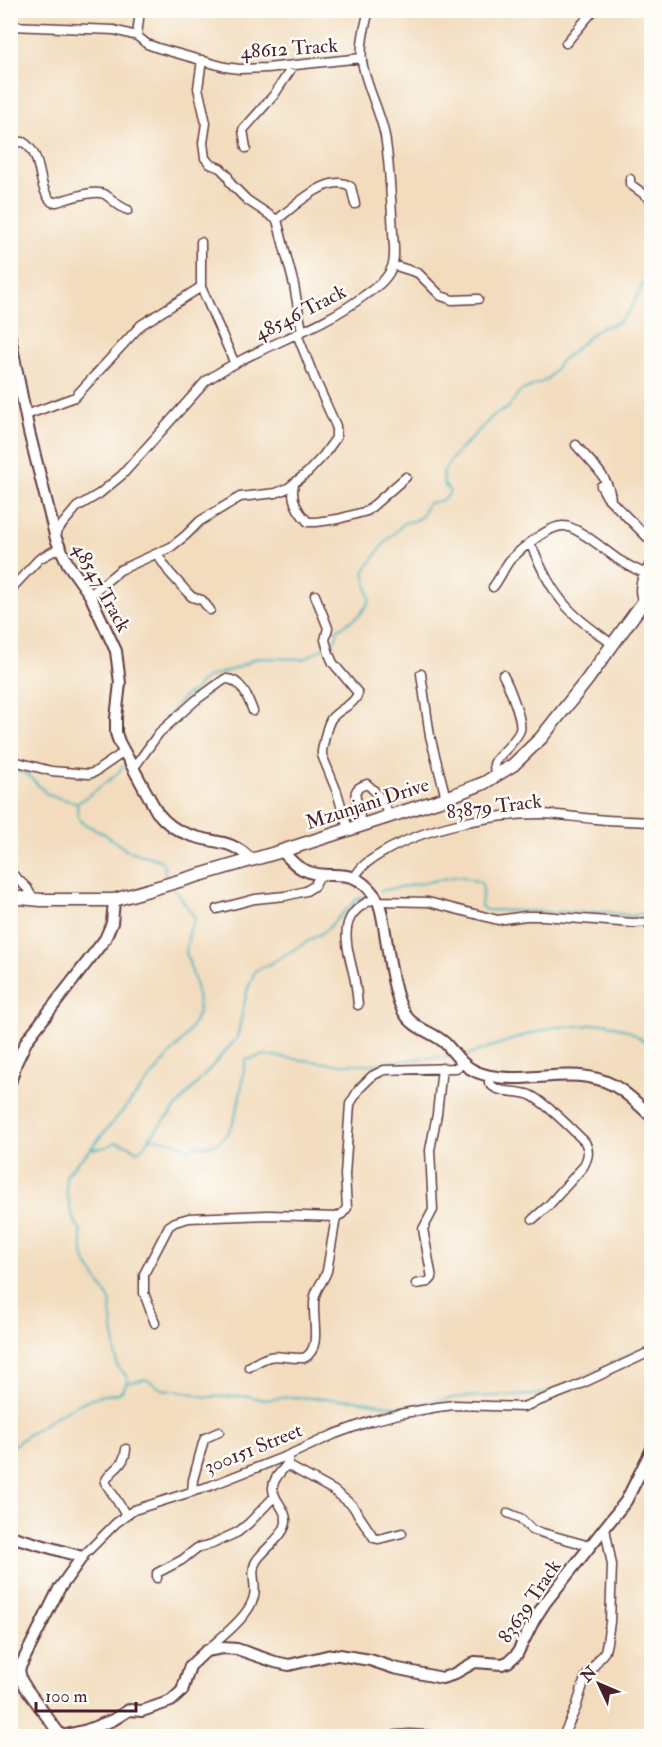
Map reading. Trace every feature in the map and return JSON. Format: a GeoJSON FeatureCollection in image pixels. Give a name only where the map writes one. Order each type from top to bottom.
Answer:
{"type":"FeatureCollection","features":[{"type":"Feature","properties":{"kind":"main road","name":"Mzunjani Drive"},"geometry":{"type":"LineString","coordinates":[[10,897],[114,900],[282,851],[446,798],[495,777],[523,757],[542,738],[651,590]]}},
{"type":"Feature","properties":{"kind":"street"},"geometry":{"type":"LineString","coordinates":[[137,36],[140,10]]}},
{"type":"Feature","properties":{"kind":"street"},"geometry":{"type":"LineString","coordinates":[[369,10],[362,58],[366,78],[381,120],[387,154],[394,247],[393,265],[418,273],[441,296],[452,300],[478,299]]}},
{"type":"Feature","properties":{"kind":"street"},"geometry":{"type":"LineString","coordinates":[[566,43],[594,10]]}},
{"type":"Feature","properties":{"kind":"street","name":"48612 Track"},"geometry":{"type":"LineString","coordinates":[[10,26],[114,30],[137,36],[147,44],[234,69],[293,66],[362,58]]}},
{"type":"Feature","properties":{"kind":"street"},"geometry":{"type":"LineString","coordinates":[[90,595],[120,570],[178,542],[200,521],[240,497],[280,492],[294,484],[316,465],[336,438],[336,426],[314,377],[300,333],[294,285],[277,220],[247,200],[231,184],[227,175],[220,168],[210,164],[205,158],[203,143],[207,127],[198,88],[202,60]]}},
{"type":"Feature","properties":{"kind":"street"},"geometry":{"type":"LineString","coordinates":[[246,148],[243,130],[274,95],[293,66]]}},
{"type":"Feature","properties":{"kind":"street"},"geometry":{"type":"LineString","coordinates":[[10,142],[23,142],[32,150],[47,195],[52,202],[96,192],[128,210]]}},
{"type":"Feature","properties":{"kind":"street"},"geometry":{"type":"LineString","coordinates":[[630,179],[630,184],[651,200]]}},
{"type":"Feature","properties":{"kind":"street"},"geometry":{"type":"LineString","coordinates":[[277,220],[309,194],[337,183],[345,183],[351,188],[355,204]]}},
{"type":"Feature","properties":{"kind":"street"},"geometry":{"type":"LineString","coordinates":[[201,242],[201,287],[235,364]]}},
{"type":"Feature","properties":{"kind":"street","name":"48546 Track"},"geometry":{"type":"LineString","coordinates":[[55,533],[77,507],[122,476],[206,381],[235,364],[330,319],[380,284],[393,265]]}},
{"type":"Feature","properties":{"kind":"street"},"geometry":{"type":"LineString","coordinates":[[26,415],[78,394],[141,325],[201,287]]}},
{"type":"Feature","properties":{"kind":"street","name":"48547 Track"},"geometry":{"type":"LineString","coordinates":[[10,337],[34,453],[59,548],[90,595],[116,651],[120,683],[116,733],[124,752],[157,812],[173,828],[192,836],[237,847],[251,860]]}},
{"type":"Feature","properties":{"kind":"street"},"geometry":{"type":"LineString","coordinates":[[576,445],[607,482],[611,491],[611,501]]}},
{"type":"Feature","properties":{"kind":"street"},"geometry":{"type":"LineString","coordinates":[[294,484],[293,500],[297,509],[308,522],[316,522],[367,511],[406,477]]}},
{"type":"Feature","properties":{"kind":"street"},"geometry":{"type":"LineString","coordinates":[[601,486],[607,497],[651,542]]}},
{"type":"Feature","properties":{"kind":"street"},"geometry":{"type":"LineString","coordinates":[[493,587],[508,562],[530,543],[556,526],[570,526],[619,560],[644,573]]}},
{"type":"Feature","properties":{"kind":"street"},"geometry":{"type":"LineString","coordinates":[[530,543],[540,566],[563,603],[590,628],[612,644]]}},
{"type":"Feature","properties":{"kind":"street"},"geometry":{"type":"LineString","coordinates":[[10,590],[39,559],[59,548]]}},
{"type":"Feature","properties":{"kind":"street"},"geometry":{"type":"LineString","coordinates":[[157,554],[187,592],[192,597],[202,600],[210,610]]}},
{"type":"Feature","properties":{"kind":"street"},"geometry":{"type":"LineString","coordinates":[[643,601],[640,591],[644,573],[651,563]]}},
{"type":"Feature","properties":{"kind":"street"},"geometry":{"type":"LineString","coordinates":[[315,595],[328,628],[325,640],[328,654],[358,693],[357,698],[330,721],[322,751],[337,792],[354,827]]}},
{"type":"Feature","properties":{"kind":"street"},"geometry":{"type":"LineString","coordinates":[[421,674],[430,736],[446,798]]}},
{"type":"Feature","properties":{"kind":"street"},"geometry":{"type":"LineString","coordinates":[[495,777],[496,760],[518,734],[521,726],[513,695],[503,675]]}},
{"type":"Feature","properties":{"kind":"street"},"geometry":{"type":"LineString","coordinates":[[133,769],[159,733],[196,700],[225,680],[230,679],[237,682],[254,711]]}},
{"type":"Feature","properties":{"kind":"street"},"geometry":{"type":"LineString","coordinates":[[10,760],[51,771],[89,774],[124,752]]}},
{"type":"Feature","properties":{"kind":"street"},"geometry":{"type":"LineString","coordinates":[[354,827],[360,814],[355,795],[356,790],[363,784],[372,788],[385,804],[389,816]]}},
{"type":"Feature","properties":{"kind":"street","name":"83879 Track"},"geometry":{"type":"LineString","coordinates":[[356,877],[364,865],[394,846],[420,835],[457,824],[543,814],[598,820],[651,822]]}},
{"type":"Feature","properties":{"kind":"street"},"geometry":{"type":"LineString","coordinates":[[282,851],[300,868],[321,874],[356,877],[364,883],[377,899],[402,1011],[412,1022],[446,1044],[463,1064],[476,1072],[499,1078],[580,1076],[594,1078],[614,1086],[649,1111]]}},
{"type":"Feature","properties":{"kind":"street"},"geometry":{"type":"LineString","coordinates":[[10,873],[27,888],[33,899]]}},
{"type":"Feature","properties":{"kind":"street"},"geometry":{"type":"LineString","coordinates":[[217,909],[255,899],[306,891],[314,886],[321,874]]}},
{"type":"Feature","properties":{"kind":"street"},"geometry":{"type":"LineString","coordinates":[[358,1005],[354,974],[348,953],[347,926],[351,914],[357,908],[377,899],[428,902],[501,920],[535,916],[633,923],[651,922]]}},
{"type":"Feature","properties":{"kind":"street"},"geometry":{"type":"LineString","coordinates":[[10,1083],[27,1040],[105,939],[112,923],[114,900]]}},
{"type":"Feature","properties":{"kind":"street"},"geometry":{"type":"LineString","coordinates":[[155,1323],[144,1293],[144,1274],[169,1226],[189,1218],[269,1215],[336,1217],[342,1214],[347,1208],[346,1162],[351,1104],[355,1095],[379,1071],[456,1068],[463,1064]]}},
{"type":"Feature","properties":{"kind":"street"},"geometry":{"type":"LineString","coordinates":[[416,1284],[428,1282],[432,1278],[423,1229],[433,1210],[430,1150],[442,1068]]}},
{"type":"Feature","properties":{"kind":"street"},"geometry":{"type":"LineString","coordinates":[[489,1076],[489,1083],[497,1090],[527,1094],[538,1100],[585,1142],[589,1152],[583,1167],[549,1205],[533,1219]]}},
{"type":"Feature","properties":{"kind":"street"},"geometry":{"type":"LineString","coordinates":[[249,1367],[271,1355],[304,1358],[313,1350],[314,1299],[327,1271],[336,1217]]}},
{"type":"Feature","properties":{"kind":"street","name":"300151 Street"},"geometry":{"type":"LineString","coordinates":[[62,1737],[26,1688],[21,1680],[19,1669],[58,1589],[82,1557],[126,1515],[145,1505],[192,1492],[371,1421],[454,1405],[523,1407],[570,1389],[651,1351]]}},
{"type":"Feature","properties":{"kind":"street"},"geometry":{"type":"LineString","coordinates":[[192,1492],[203,1443],[206,1438],[219,1432]]}},
{"type":"Feature","properties":{"kind":"street"},"geometry":{"type":"LineString","coordinates":[[126,1449],[123,1462],[106,1478],[105,1482],[126,1515]]}},
{"type":"Feature","properties":{"kind":"street","name":"83639 Track"},"geometry":{"type":"LineString","coordinates":[[206,1651],[223,1648],[237,1649],[289,1665],[331,1655],[346,1656],[442,1678],[452,1676],[475,1662],[502,1664],[508,1662],[518,1654],[540,1611],[626,1501],[651,1449]]}},
{"type":"Feature","properties":{"kind":"street"},"geometry":{"type":"LineString","coordinates":[[62,1737],[113,1720],[129,1710],[149,1709],[171,1701],[182,1691],[190,1666],[245,1614],[255,1595],[253,1572],[255,1563],[285,1529],[282,1506],[275,1496],[273,1486],[281,1470],[287,1465],[289,1455]]}},
{"type":"Feature","properties":{"kind":"street"},"geometry":{"type":"LineString","coordinates":[[644,1463],[651,1492]]}},
{"type":"Feature","properties":{"kind":"street"},"geometry":{"type":"LineString","coordinates":[[287,1465],[333,1490],[352,1505],[374,1538],[379,1539],[402,1533]]}},
{"type":"Feature","properties":{"kind":"street"},"geometry":{"type":"LineString","coordinates":[[157,1578],[157,1573],[182,1560],[197,1548],[238,1532],[275,1496]]}},
{"type":"Feature","properties":{"kind":"street"},"geometry":{"type":"LineString","coordinates":[[508,1514],[520,1518],[532,1530],[590,1546]]}},
{"type":"Feature","properties":{"kind":"street"},"geometry":{"type":"LineString","coordinates":[[562,1737],[576,1708],[585,1678],[601,1658],[607,1642],[612,1565],[605,1528]]}},
{"type":"Feature","properties":{"kind":"street"},"geometry":{"type":"LineString","coordinates":[[14,1537],[82,1557]]}},
{"type":"Feature","properties":{"kind":"street"},"geometry":{"type":"LineString","coordinates":[[386,1736],[443,1737]]}},
{"type":"Feature","properties":{"kind":"waterway"},"geometry":{"type":"LineString","coordinates":[[329,644],[332,644],[337,636],[337,630],[360,615],[370,600],[364,572],[383,545],[404,523],[421,517],[428,503],[441,500],[448,495],[450,491],[444,485],[443,472],[454,456],[493,416],[508,408],[519,392],[548,379],[560,362],[599,328],[617,323],[629,312],[652,267]]}},
{"type":"Feature","properties":{"kind":"waterway"},"geometry":{"type":"LineString","coordinates":[[156,731],[180,701],[208,677],[237,668],[256,658],[305,659],[323,648]]}},
{"type":"Feature","properties":{"kind":"waterway"},"geometry":{"type":"LineString","coordinates":[[134,760],[149,740]]}},
{"type":"Feature","properties":{"kind":"waterway"},"geometry":{"type":"LineString","coordinates":[[78,803],[116,775],[124,765]]}},
{"type":"Feature","properties":{"kind":"waterway"},"geometry":{"type":"LineString","coordinates":[[10,769],[27,774],[48,795],[77,803],[81,822],[106,835],[126,850],[160,860],[164,865],[168,880]]}},
{"type":"Feature","properties":{"kind":"waterway"},"geometry":{"type":"LineString","coordinates":[[380,891],[459,876],[480,882],[483,887],[481,906],[486,910],[551,912]]}},
{"type":"Feature","properties":{"kind":"waterway"},"geometry":{"type":"LineString","coordinates":[[91,1148],[186,1036],[199,1012],[196,986],[186,952],[189,932],[195,918],[173,887]]}},
{"type":"Feature","properties":{"kind":"waterway"},"geometry":{"type":"LineString","coordinates":[[150,1137],[237,1038],[247,991],[255,971],[325,931],[356,900],[368,895]]}},
{"type":"Feature","properties":{"kind":"waterway"},"geometry":{"type":"LineString","coordinates":[[555,912],[607,912],[632,916],[652,911]]}},
{"type":"Feature","properties":{"kind":"waterway"},"geometry":{"type":"LineString","coordinates":[[464,1056],[555,1027],[606,1023],[629,1031],[652,1046]]}},
{"type":"Feature","properties":{"kind":"waterway"},"geometry":{"type":"LineString","coordinates":[[10,1448],[40,1426],[74,1406],[102,1395],[119,1393],[123,1390],[128,1378],[117,1366],[110,1300],[84,1259],[80,1229],[72,1216],[66,1190],[66,1174],[91,1149],[107,1147],[116,1142],[128,1145],[137,1151],[150,1138],[160,1138],[189,1149],[196,1145],[211,1145],[222,1139],[230,1129],[239,1102],[246,1060],[264,1055],[334,1064],[383,1064],[404,1060],[450,1058]]}},
{"type":"Feature","properties":{"kind":"waterway"},"geometry":{"type":"LineString","coordinates":[[127,1383],[146,1379],[162,1389],[206,1397],[249,1396],[264,1400],[289,1397],[355,1400],[401,1407],[459,1397],[535,1395],[561,1389],[652,1344]]}}]}
